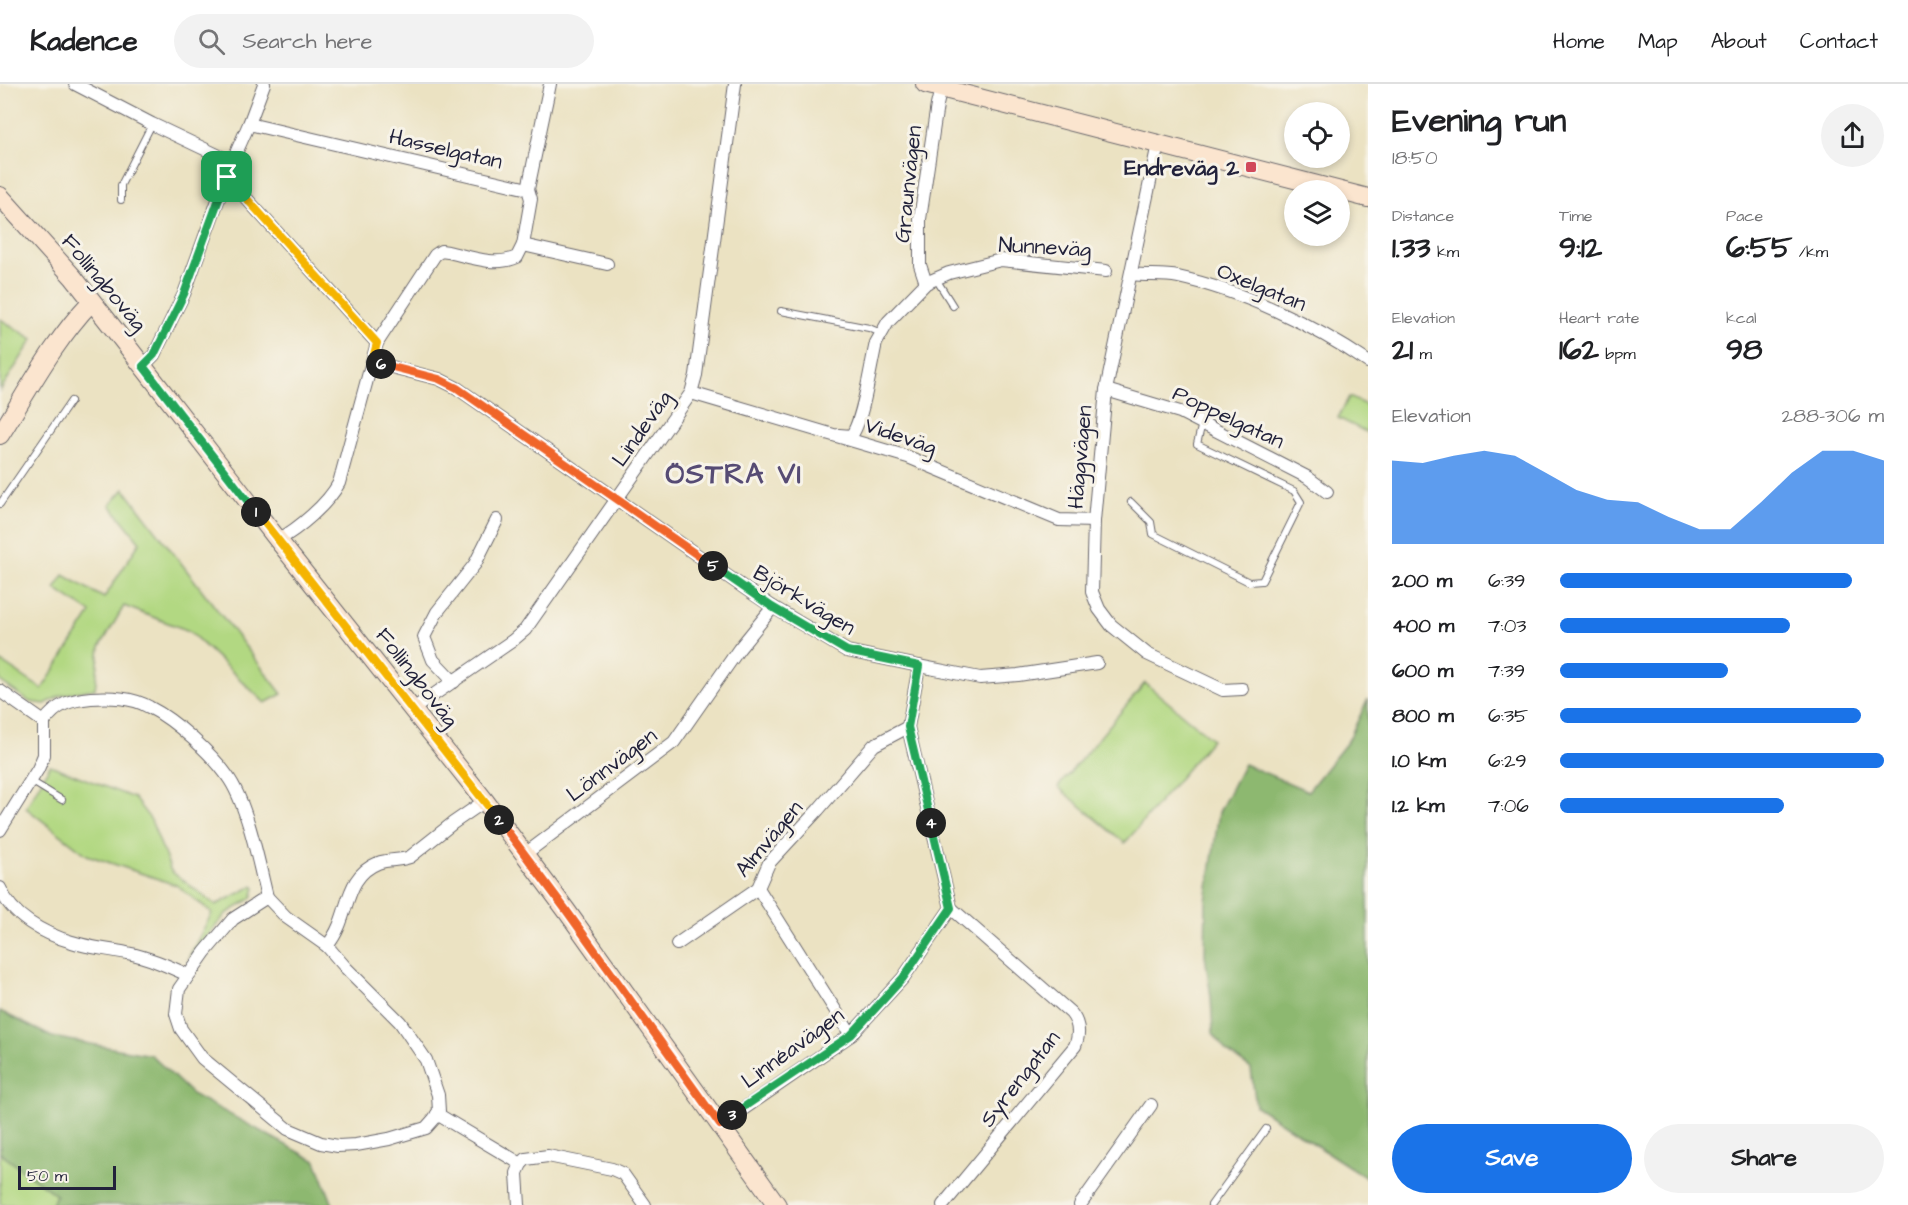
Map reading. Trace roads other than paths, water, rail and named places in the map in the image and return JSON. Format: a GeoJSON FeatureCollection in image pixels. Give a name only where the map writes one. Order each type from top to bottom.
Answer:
{"type":"FeatureCollection","features":[{"type":"Feature","properties":{"kind":"main road"},"geometry":{"type":"LineString","coordinates":[[933,86],[1368,198]]}},
{"type":"Feature","properties":{"kind":"main road","name":"Follingboväg"},"geometry":{"type":"LineString","coordinates":[[0,196],[73,277],[485,801],[777,1205]]}},
{"type":"Feature","properties":{"kind":"main road"},"geometry":{"type":"LineString","coordinates":[[0,435],[53,349],[74,320],[91,302]]}},
{"type":"Feature","properties":{"kind":"street"},"geometry":{"type":"LineString","coordinates":[[75,84],[232,162]]}},
{"type":"Feature","properties":{"kind":"street"},"geometry":{"type":"LineString","coordinates":[[143,366],[154,355],[184,294],[232,162],[264,84]]}},
{"type":"Feature","properties":{"kind":"street","name":"Hasselgatan"},"geometry":{"type":"LineString","coordinates":[[249,124],[528,189],[550,84]]}},
{"type":"Feature","properties":{"kind":"street","name":"Lindeväg"},"geometry":{"type":"LineString","coordinates":[[413,709],[525,630],[691,393],[698,363],[735,84]]}},
{"type":"Feature","properties":{"kind":"street","name":"Graunvägen"},"geometry":{"type":"LineString","coordinates":[[931,281],[920,265],[920,219],[936,105],[933,86]]}},
{"type":"Feature","properties":{"kind":"street","name":"Häggvägen"},"geometry":{"type":"LineString","coordinates":[[1158,144],[1106,390],[1094,521],[1092,592],[1099,609],[1111,625],[1148,654],[1223,690],[1242,689]]}},
{"type":"Feature","properties":{"kind":"street"},"geometry":{"type":"LineString","coordinates":[[227,177],[377,343]]}},
{"type":"Feature","properties":{"kind":"street"},"geometry":{"type":"LineString","coordinates":[[278,540],[291,533],[333,494],[339,483],[377,343],[435,255],[448,252],[496,262],[508,262],[517,257],[523,245],[531,199],[528,189]]}},
{"type":"Feature","properties":{"kind":"street"},"geometry":{"type":"LineString","coordinates":[[523,245],[607,264]]}},
{"type":"Feature","properties":{"kind":"street","name":"Nunneväg"},"geometry":{"type":"LineString","coordinates":[[931,281],[1000,260],[1106,270]]}},
{"type":"Feature","properties":{"kind":"street","name":"Oxelgatan"},"geometry":{"type":"LineString","coordinates":[[1132,274],[1175,276],[1239,295],[1299,323],[1368,362]]}},
{"type":"Feature","properties":{"kind":"street"},"geometry":{"type":"LineString","coordinates":[[832,435],[851,436],[854,432],[876,343],[881,333],[888,322],[931,281]]}},
{"type":"Feature","properties":{"kind":"street","name":"Björkvägen"},"geometry":{"type":"LineString","coordinates":[[372,362],[439,379],[457,388],[772,607],[847,651],[980,678],[1018,675],[1097,663]]}},
{"type":"Feature","properties":{"kind":"street","name":"Poppelgatan"},"geometry":{"type":"LineString","coordinates":[[1106,390],[1180,412],[1307,477],[1327,492]]}},
{"type":"Feature","properties":{"kind":"street","name":"Videväg"},"geometry":{"type":"LineString","coordinates":[[691,393],[908,457],[1059,520],[1094,521]]}},
{"type":"Feature","properties":{"kind":"street"},"geometry":{"type":"LineString","coordinates":[[454,682],[433,660],[424,637],[437,612],[475,564],[497,520]]}},
{"type":"Feature","properties":{"kind":"street","name":"Lönnvägen"},"geometry":{"type":"LineString","coordinates":[[525,854],[674,742],[739,649],[772,607]]}},
{"type":"Feature","properties":{"kind":"street"},"geometry":{"type":"LineString","coordinates":[[919,666],[908,727],[951,908]]}},
{"type":"Feature","properties":{"kind":"street"},"geometry":{"type":"LineString","coordinates":[[0,691],[44,722]]}},
{"type":"Feature","properties":{"kind":"street"},"geometry":{"type":"LineString","coordinates":[[0,830],[31,781],[44,755],[44,722],[53,710],[79,699],[101,698],[129,699],[148,706],[178,727],[208,754],[230,780],[242,807],[267,897],[286,917],[327,946],[346,968],[394,1014],[417,1045],[434,1078],[438,1095],[439,1111],[426,1128],[389,1139],[356,1144],[339,1146],[321,1143],[288,1129],[202,1058],[181,1029],[176,1014],[179,988],[205,952],[233,920],[267,897]]}},
{"type":"Feature","properties":{"kind":"street","name":"Almvägen"},"geometry":{"type":"LineString","coordinates":[[677,944],[758,888],[769,863],[874,745],[908,727]]}},
{"type":"Feature","properties":{"kind":"street"},"geometry":{"type":"LineString","coordinates":[[327,946],[340,924],[350,892],[358,877],[366,869],[379,863],[410,857],[485,801]]}},
{"type":"Feature","properties":{"kind":"street"},"geometry":{"type":"LineString","coordinates":[[0,888],[4,897],[17,912],[48,932],[71,942],[128,953],[159,962],[188,975]]}},
{"type":"Feature","properties":{"kind":"street"},"geometry":{"type":"LineString","coordinates":[[758,888],[851,1035]]}},
{"type":"Feature","properties":{"kind":"street","name":"Linnéavägen"},"geometry":{"type":"LineString","coordinates":[[720,1125],[851,1035],[903,978],[951,908]]}},
{"type":"Feature","properties":{"kind":"street","name":"Syrengatan"},"geometry":{"type":"LineString","coordinates":[[943,1205],[1075,1046],[1078,1036],[1077,1023],[1071,1013],[951,908]]}},
{"type":"Feature","properties":{"kind":"street"},"geometry":{"type":"LineString","coordinates":[[1080,1205],[1151,1106]]}},
{"type":"Feature","properties":{"kind":"street"},"geometry":{"type":"LineString","coordinates":[[437,1114],[521,1164]]}},
{"type":"Feature","properties":{"kind":"street"},"geometry":{"type":"LineString","coordinates":[[519,1205],[517,1173],[521,1164],[526,1159],[548,1156],[612,1169],[623,1174],[645,1205]]}},
{"type":"Feature","properties":{"kind":"lane"},"geometry":{"type":"LineString","coordinates":[[121,200],[121,185],[152,124]]}},
{"type":"Feature","properties":{"kind":"lane"},"geometry":{"type":"LineString","coordinates":[[931,281],[953,306]]}},
{"type":"Feature","properties":{"kind":"lane"},"geometry":{"type":"LineString","coordinates":[[781,311],[869,328],[881,333]]}},
{"type":"Feature","properties":{"kind":"lane"},"geometry":{"type":"LineString","coordinates":[[0,504],[71,401]]}},
{"type":"Feature","properties":{"kind":"lane"},"geometry":{"type":"LineString","coordinates":[[1131,502],[1151,522],[1153,534],[1249,582],[1262,581],[1301,502],[1294,491],[1197,444],[1202,423]]}},
{"type":"Feature","properties":{"kind":"lane"},"geometry":{"type":"LineString","coordinates":[[31,781],[62,800]]}},
{"type":"Feature","properties":{"kind":"lane"},"geometry":{"type":"LineString","coordinates":[[1211,1205],[1266,1129]]}},
{"type":"Feature","properties":{"kind":"place","name":"Endreväg 2"},"geometry":{"type":"Point","coordinates":[1251,167]}},
{"type":"Feature","properties":{"kind":"district","name":"ÖSTRA VI"},"geometry":{"type":"Point","coordinates":[734,473]}}]}
